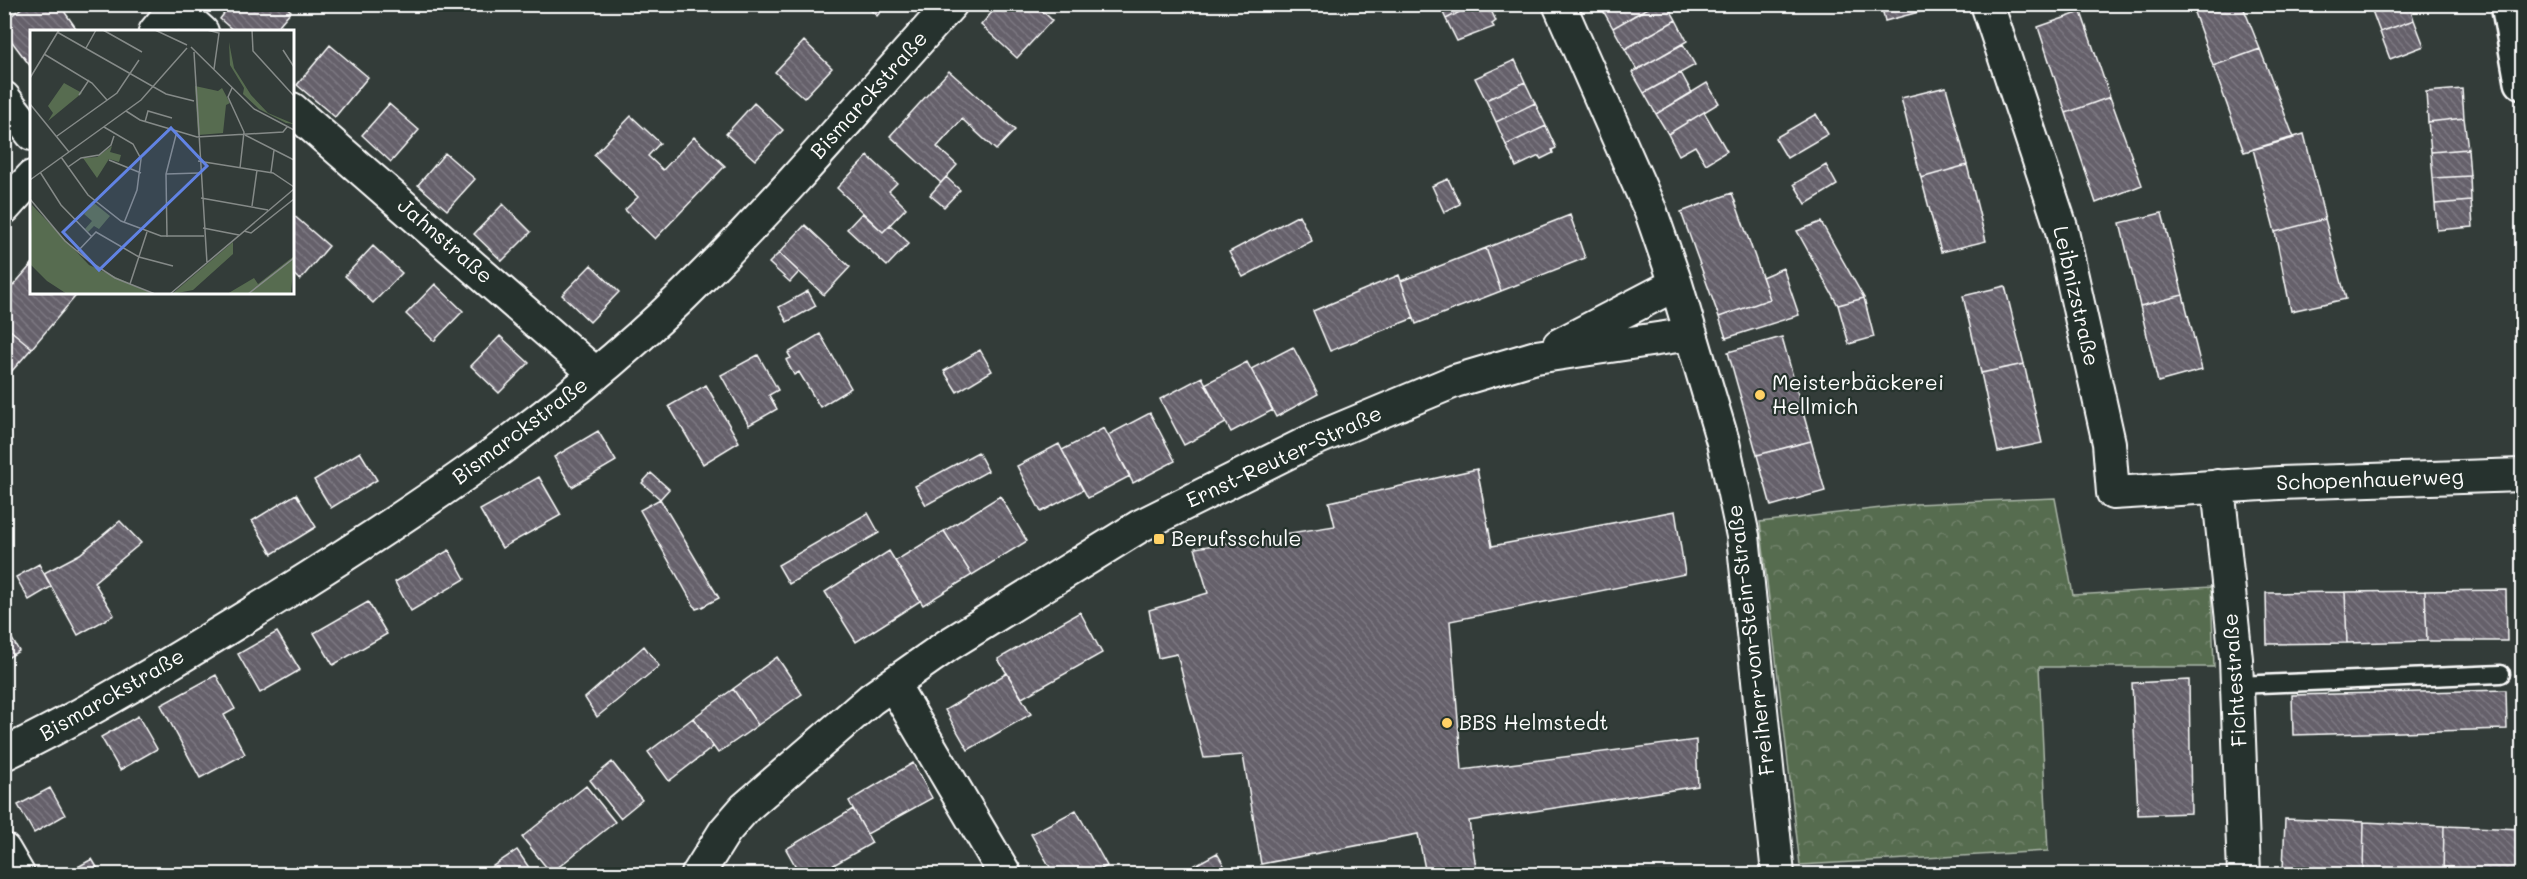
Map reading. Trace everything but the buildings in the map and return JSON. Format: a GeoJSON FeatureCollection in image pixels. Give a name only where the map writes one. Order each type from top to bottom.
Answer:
{"type":"FeatureCollection","features":[{"type":"Feature","properties":{"kind":"main road"},"geometry":{"type":"LineString","coordinates":[[2508,4],[2523,82]]}},
{"type":"Feature","properties":{"kind":"street","name":"Bismarckstraße"},"geometry":{"type":"LineString","coordinates":[[4,753],[131,684],[307,579],[428,500],[596,374],[703,276],[951,4]]}},
{"type":"Feature","properties":{"kind":"street","name":"Freiherr-von-Stein-Straße"},"geometry":{"type":"LineString","coordinates":[[1559,4],[1629,160],[1676,284],[1723,442],[1743,536],[1778,874]]}},
{"type":"Feature","properties":{"kind":"street","name":"Leibnizstraße"},"geometry":{"type":"LineString","coordinates":[[1987,4],[2061,227],[2109,443],[2113,493],[2218,486]]}},
{"type":"Feature","properties":{"kind":"street"},"geometry":{"type":"LineString","coordinates":[[169,15],[198,30]]}},
{"type":"Feature","properties":{"kind":"street"},"geometry":{"type":"LineString","coordinates":[[4,98],[30,131]]}},
{"type":"Feature","properties":{"kind":"street","name":"Jahnstraße"},"geometry":{"type":"LineString","coordinates":[[294,111],[596,374]]}},
{"type":"Feature","properties":{"kind":"street"},"geometry":{"type":"LineString","coordinates":[[4,208],[30,179]]}},
{"type":"Feature","properties":{"kind":"street","name":"Ernst-Reuter-Straße"},"geometry":{"type":"LineString","coordinates":[[1536,357],[1676,284]]}},
{"type":"Feature","properties":{"kind":"street","name":"Ernst-Reuter-Straße"},"geometry":{"type":"LineString","coordinates":[[698,874],[725,831],[745,808],[871,699],[948,645],[1044,584],[1199,495],[1352,423],[1455,381],[1536,357],[1691,334]]}},
{"type":"Feature","properties":{"kind":"street","name":"Schopenhauerweg"},"geometry":{"type":"LineString","coordinates":[[2218,486],[2523,475]]}},
{"type":"Feature","properties":{"kind":"street","name":"Fichtestraße"},"geometry":{"type":"LineString","coordinates":[[2218,486],[2237,685],[2244,874]]}},
{"type":"Feature","properties":{"kind":"street"},"geometry":{"type":"LineString","coordinates":[[893,684],[1005,874]]}},
{"type":"Feature","properties":{"kind":"street"},"geometry":{"type":"LineString","coordinates":[[4,850],[18,874]]}},
{"type":"Feature","properties":{"kind":"lane"},"geometry":{"type":"LineString","coordinates":[[2237,685],[2501,674]]}},
{"type":"Feature","properties":{"kind":"green space"},"geometry":{"type":"Polygon","coordinates":[[[2055,498],[2073,595],[2211,587],[2214,667],[2039,667],[2048,851],[1800,865],[1760,522],[1916,504],[2055,498]]]}},
{"type":"Feature","properties":{"kind":"place","name":"Meisterbäckerei Hellmich"},"geometry":{"type":"Point","coordinates":[1760,395]}},
{"type":"Feature","properties":{"kind":"place","name":"Berufsschule"},"geometry":{"type":"Point","coordinates":[1159,539]}},
{"type":"Feature","properties":{"kind":"place","name":"BBS Helmstedt"},"geometry":{"type":"Point","coordinates":[1447,723]}}]}
